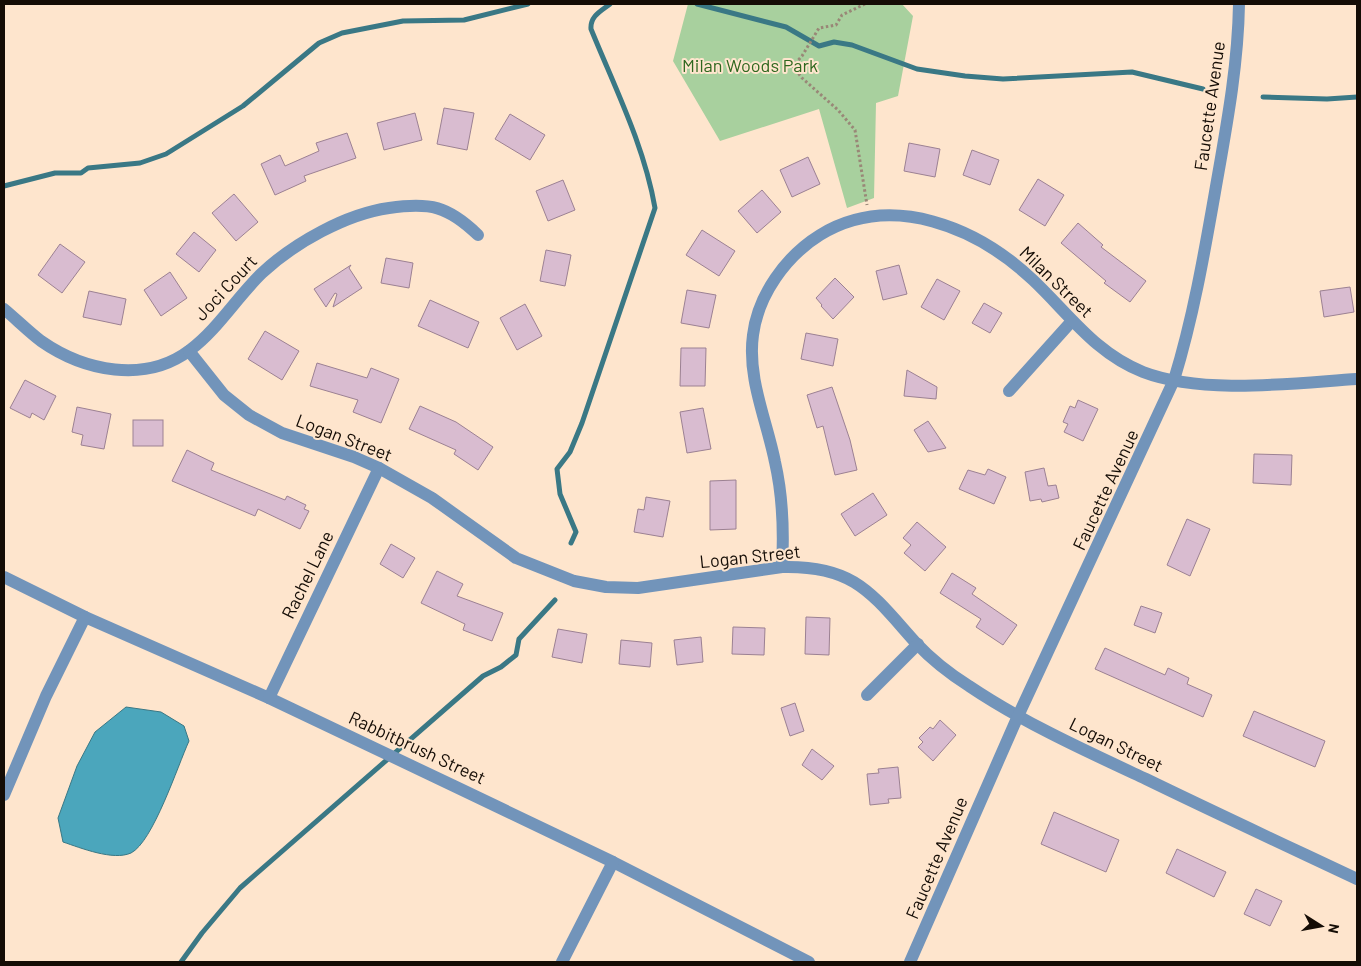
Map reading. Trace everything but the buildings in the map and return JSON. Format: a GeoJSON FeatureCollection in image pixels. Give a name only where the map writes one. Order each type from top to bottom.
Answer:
{"type":"FeatureCollection","features":[{"type":"Feature","properties":{"kind":"street","name":"Faucette Avenue"},"geometry":{"type":"LineString","coordinates":[[910,962],[1018,716],[1174,380],[1190,330],[1228,118],[1238,38],[1239,4]]}},
{"type":"Feature","properties":{"kind":"street","name":"Joci Court"},"geometry":{"type":"LineString","coordinates":[[4,309],[41,341],[62,353],[90,365],[112,371],[143,369],[164,364],[189,351],[210,332],[263,273],[281,257],[314,236],[354,218],[379,209],[422,204],[442,209],[462,219],[478,235]]}},
{"type":"Feature","properties":{"kind":"street","name":"Milan Street"},"geometry":{"type":"LineString","coordinates":[[782,567],[784,526],[780,488],[765,418],[756,390],[752,356],[753,335],[759,311],[781,271],[796,253],[825,232],[868,216],[886,215],[920,218],[937,222],[972,236],[990,246],[1021,269],[1051,298],[1071,322],[1090,339],[1125,363],[1144,372],[1174,380],[1254,384],[1357,379]]}},
{"type":"Feature","properties":{"kind":"street"},"geometry":{"type":"LineString","coordinates":[[1009,391],[1071,322]]}},
{"type":"Feature","properties":{"kind":"street","name":"Logan Street"},"geometry":{"type":"LineString","coordinates":[[189,351],[224,395],[249,415],[282,433],[354,457],[379,468],[432,498],[516,558],[574,581],[606,587],[638,588],[782,567],[806,566],[825,570],[860,586],[879,600],[938,664],[969,686],[1018,716],[1122,768],[1357,879]]}},
{"type":"Feature","properties":{"kind":"street","name":"Rachel Lane"},"geometry":{"type":"LineString","coordinates":[[269,698],[379,468]]}},
{"type":"Feature","properties":{"kind":"street","name":"Rabbitbrush Street"},"geometry":{"type":"LineString","coordinates":[[4,577],[85,617],[269,698],[613,862],[809,962]]}},
{"type":"Feature","properties":{"kind":"street"},"geometry":{"type":"LineString","coordinates":[[4,794],[46,696],[85,617]]}},
{"type":"Feature","properties":{"kind":"street"},"geometry":{"type":"LineString","coordinates":[[867,695],[918,644]]}},
{"type":"Feature","properties":{"kind":"street"},"geometry":{"type":"LineString","coordinates":[[562,962],[613,862]]}},
{"type":"Feature","properties":{"kind":"path"},"geometry":{"type":"LineString","coordinates":[[865,4],[842,15],[836,25],[819,28],[810,45],[792,66],[802,78],[838,110],[855,130],[868,216]]}},
{"type":"Feature","properties":{"kind":"green space","name":"Milan Woods Park"},"geometry":{"type":"Polygon","coordinates":[[[688,4],[902,4],[913,16],[898,96],[876,103],[874,198],[847,208],[819,109],[720,141],[673,61],[688,4]]]}},
{"type":"Feature","properties":{"kind":"water"},"geometry":{"type":"Polygon","coordinates":[[[126,707],[161,712],[184,726],[189,741],[164,802],[148,834],[131,853],[106,855],[63,842],[58,818],[77,766],[95,732],[126,707]]]}},
{"type":"Feature","properties":{"kind":"waterway"},"geometry":{"type":"LineString","coordinates":[[4,186],[55,173],[81,173],[88,168],[140,163],[166,154],[243,106],[319,43],[342,33],[403,21],[464,20],[528,4]]}},
{"type":"Feature","properties":{"kind":"waterway"},"geometry":{"type":"LineString","coordinates":[[571,543],[576,532],[560,494],[557,469],[570,452],[582,423],[655,208],[644,162],[636,139],[591,29],[594,17],[610,4]]}},
{"type":"Feature","properties":{"kind":"waterway"},"geometry":{"type":"LineString","coordinates":[[697,4],[786,27],[819,46],[834,42],[852,45],[917,69],[1003,79],[1132,72],[1203,89]]}},
{"type":"Feature","properties":{"kind":"waterway"},"geometry":{"type":"LineString","coordinates":[[1263,97],[1327,99],[1357,97]]}},
{"type":"Feature","properties":{"kind":"waterway"},"geometry":{"type":"LineString","coordinates":[[181,962],[202,933],[240,888],[483,676],[501,667],[516,655],[519,639],[555,600]]}}]}
